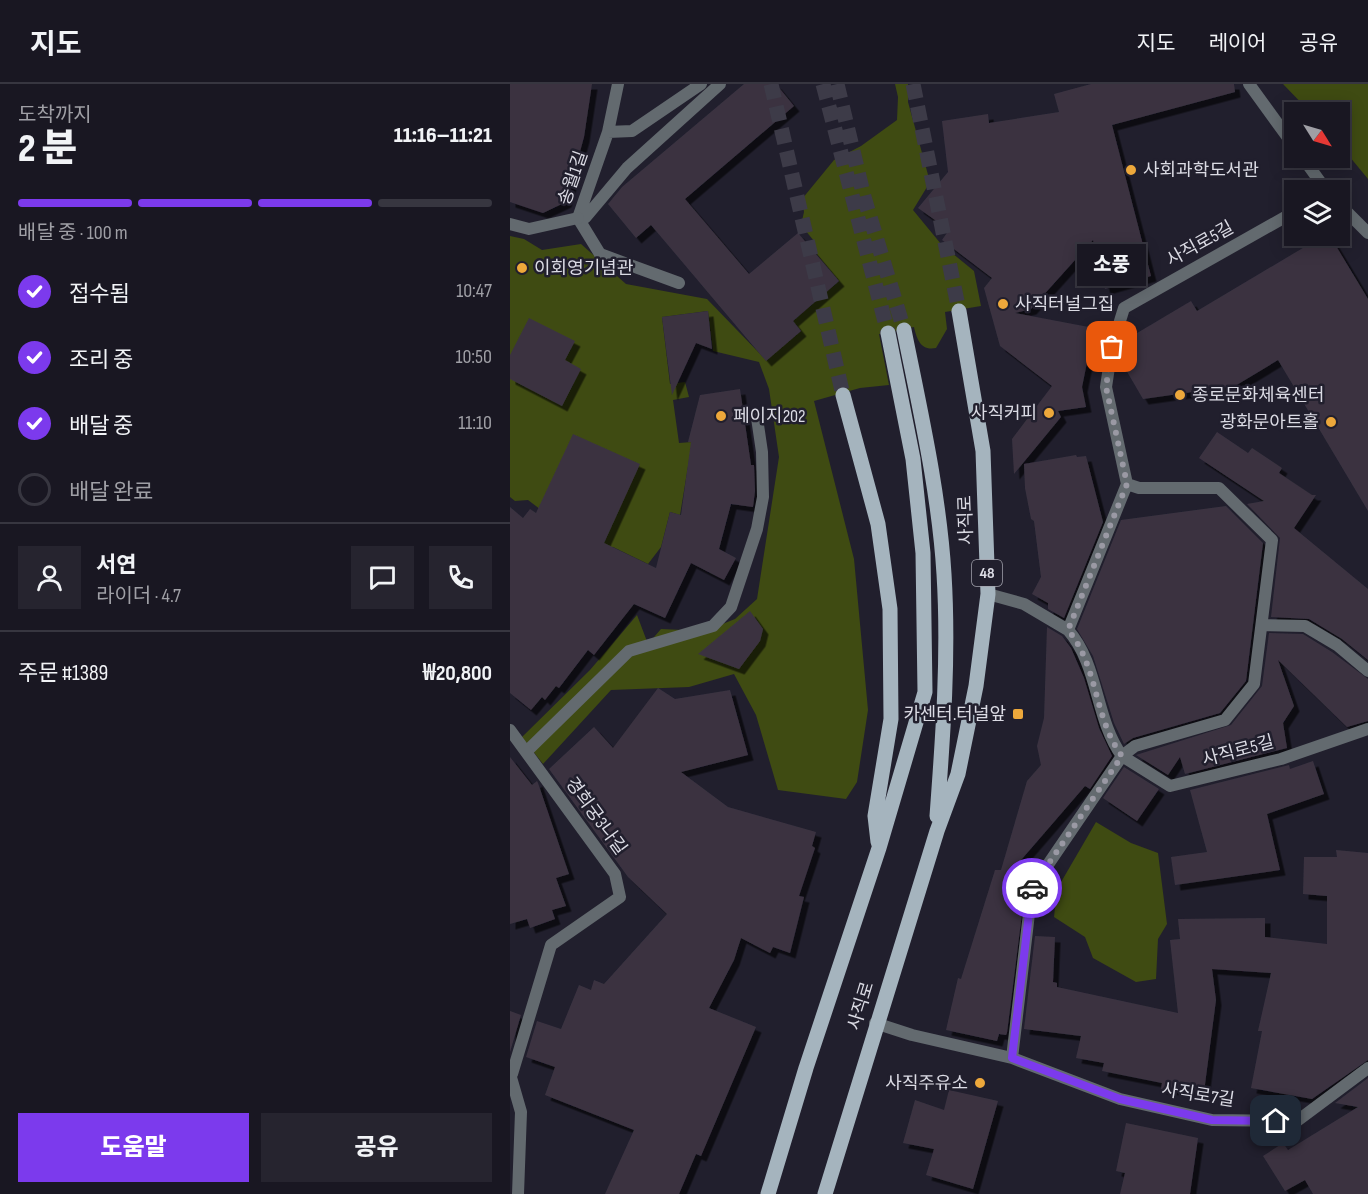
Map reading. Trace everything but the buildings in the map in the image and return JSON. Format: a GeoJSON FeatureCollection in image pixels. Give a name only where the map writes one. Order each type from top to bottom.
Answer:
{"type":"FeatureCollection","features":[{"type":"Feature","properties":{"kind":"main road","name":"사직로"},"geometry":{"type":"LineString","coordinates":[[825,1194],[875,1023],[937,831],[958,774],[976,686],[988,594],[983,451],[959,311]]}},
{"type":"Feature","properties":{"kind":"main road","name":"사직로"},"geometry":{"type":"LineString","coordinates":[[904,330],[931,469],[944,572],[944,712],[937,831]]}},
{"type":"Feature","properties":{"kind":"main road","name":"사직로"},"geometry":{"type":"LineString","coordinates":[[768,1193],[806,1068],[879,848],[925,692],[923,553],[913,459],[888,333]]}},
{"type":"Feature","properties":{"kind":"main road","name":"사직로"},"geometry":{"type":"LineString","coordinates":[[843,395],[878,524],[890,609],[891,719],[875,816],[879,848]]}},
{"type":"Feature","properties":{"kind":"street","name":"송월1길"},"geometry":{"type":"LineString","coordinates":[[618,84],[608,132],[578,218],[600,254],[679,283]]}},
{"type":"Feature","properties":{"kind":"street"},"geometry":{"type":"LineString","coordinates":[[608,132],[632,131],[701,84]]}},
{"type":"Feature","properties":{"kind":"street"},"geometry":{"type":"LineString","coordinates":[[510,224],[529,229],[585,218],[627,168],[720,84]]}},
{"type":"Feature","properties":{"kind":"street"},"geometry":{"type":"LineString","coordinates":[[1249,84],[1284,132]]}},
{"type":"Feature","properties":{"kind":"street"},"geometry":{"type":"LineString","coordinates":[[1350,215],[1368,233]]}},
{"type":"Feature","properties":{"kind":"street","name":"사직로5길"},"geometry":{"type":"LineString","coordinates":[[1122,756],[1135,746],[1225,720],[1254,684],[1272,540],[1219,488],[1139,488],[1127,484],[1106,387],[1112,347],[1124,308],[1284,218]]}},
{"type":"Feature","properties":{"kind":"street"},"geometry":{"type":"LineString","coordinates":[[527,751],[629,651],[714,626],[731,607],[757,529],[763,497],[762,452],[757,417]]}},
{"type":"Feature","properties":{"kind":"street"},"geometry":{"type":"LineString","coordinates":[[1068,630],[1127,484]]}},
{"type":"Feature","properties":{"kind":"street","name":"사직로5길"},"geometry":{"type":"LineString","coordinates":[[988,594],[1024,604],[1068,630],[1080,644],[1111,741],[1122,756],[1170,786],[1281,759],[1368,729]]}},
{"type":"Feature","properties":{"kind":"street"},"geometry":{"type":"LineString","coordinates":[[1262,625],[1305,626],[1337,645],[1368,671]]}},
{"type":"Feature","properties":{"kind":"street","name":"경희궁3나길"},"geometry":{"type":"LineString","coordinates":[[510,730],[615,874],[620,897],[551,945],[511,1074]]}},
{"type":"Feature","properties":{"kind":"street"},"geometry":{"type":"LineString","coordinates":[[1012,1058],[1032,888],[1122,756]]}},
{"type":"Feature","properties":{"kind":"street","name":"사직로7길"},"geometry":{"type":"LineString","coordinates":[[875,1023],[912,1035],[1012,1058],[1120,1099],[1212,1120],[1297,1121],[1368,1068]]}},
{"type":"Feature","properties":{"kind":"street"},"geometry":{"type":"LineString","coordinates":[[511,1074],[521,1112],[518,1194]]}},
{"type":"Feature","properties":{"kind":"green space"},"geometry":{"type":"Polygon","coordinates":[[[895,84],[908,84],[908,102],[930,182],[913,210],[941,244],[974,271],[981,306],[945,312],[947,329],[936,348],[927,348],[920,344],[914,327],[879,334],[889,385],[860,388],[814,401],[854,559],[868,710],[857,782],[846,799],[778,790],[756,715],[734,674],[689,687],[611,690],[543,764],[522,737],[590,670],[637,615],[648,644],[661,629],[705,631],[735,619],[757,599],[779,457],[769,389],[759,362],[713,351],[708,311],[662,317],[670,384],[685,382],[689,397],[673,400],[679,443],[692,442],[680,515],[670,512],[661,547],[648,564],[613,547],[594,550],[528,500],[515,501],[510,497],[510,236],[524,239],[542,250],[581,244],[626,284],[707,299],[766,360],[801,331],[793,321],[839,281],[810,246],[814,241],[801,225],[804,212],[802,199],[834,160],[861,146],[897,120],[898,97],[895,84]]]}},
{"type":"Feature","properties":{"kind":"green space"},"geometry":{"type":"Polygon","coordinates":[[[1283,84],[1368,84],[1368,179],[1350,157],[1350,102],[1300,102],[1283,84]]]}},
{"type":"Feature","properties":{"kind":"green space"},"geometry":{"type":"Polygon","coordinates":[[[1096,822],[1131,843],[1158,853],[1167,924],[1158,939],[1156,979],[1136,982],[1093,958],[1085,937],[1054,917],[1057,889],[1096,822]]]}},
{"type":"Feature","properties":{"kind":"tunnel"},"geometry":{"type":"LineString","coordinates":[[771,84],[843,395]]}},
{"type":"Feature","properties":{"kind":"tunnel"},"geometry":{"type":"LineString","coordinates":[[823,84],[888,333]]}},
{"type":"Feature","properties":{"kind":"tunnel"},"geometry":{"type":"LineString","coordinates":[[837,84],[864,197],[904,330]]}},
{"type":"Feature","properties":{"kind":"tunnel"},"geometry":{"type":"LineString","coordinates":[[913,84],[959,311]]}},
{"type":"Feature","properties":{"kind":"way so far"},"geometry":{"type":"LineString","coordinates":[[1032,888],[1122,756],[1111,741],[1080,644],[1068,630],[1127,484],[1106,387],[1112,347]]}},
{"type":"Feature","properties":{"kind":"place","name":"사회과학도서관"},"geometry":{"type":"Point","coordinates":[1131,170]}},
{"type":"Feature","properties":{"kind":"place","name":"이회영기념관"},"geometry":{"type":"Point","coordinates":[522,268]}},
{"type":"Feature","properties":{"kind":"place","name":"사직터널그집"},"geometry":{"type":"Point","coordinates":[1003,304]}},
{"type":"Feature","properties":{"kind":"place","name":"소풍"},"geometry":{"type":"Point","coordinates":[1112,347]}},
{"type":"Feature","properties":{"kind":"place","name":"종로문화체육센터"},"geometry":{"type":"Point","coordinates":[1180,395]}},
{"type":"Feature","properties":{"kind":"place","name":"사직커피"},"geometry":{"type":"Point","coordinates":[1049,413]}},
{"type":"Feature","properties":{"kind":"place","name":"페이지202"},"geometry":{"type":"Point","coordinates":[721,416]}},
{"type":"Feature","properties":{"kind":"place","name":"광화문아트홀"},"geometry":{"type":"Point","coordinates":[1331,422]}},
{"type":"Feature","properties":{"kind":"place","name":"카센터.터널앞"},"geometry":{"type":"Point","coordinates":[1018,714]}},
{"type":"Feature","properties":{"kind":"place","name":"사직주유소"},"geometry":{"type":"Point","coordinates":[980,1083]}},
{"type":"Feature","properties":{"kind":"route"},"geometry":{"type":"LineString","coordinates":[[1032,888],[1012,1058],[1120,1099],[1212,1120],[1276,1121]]}}]}
